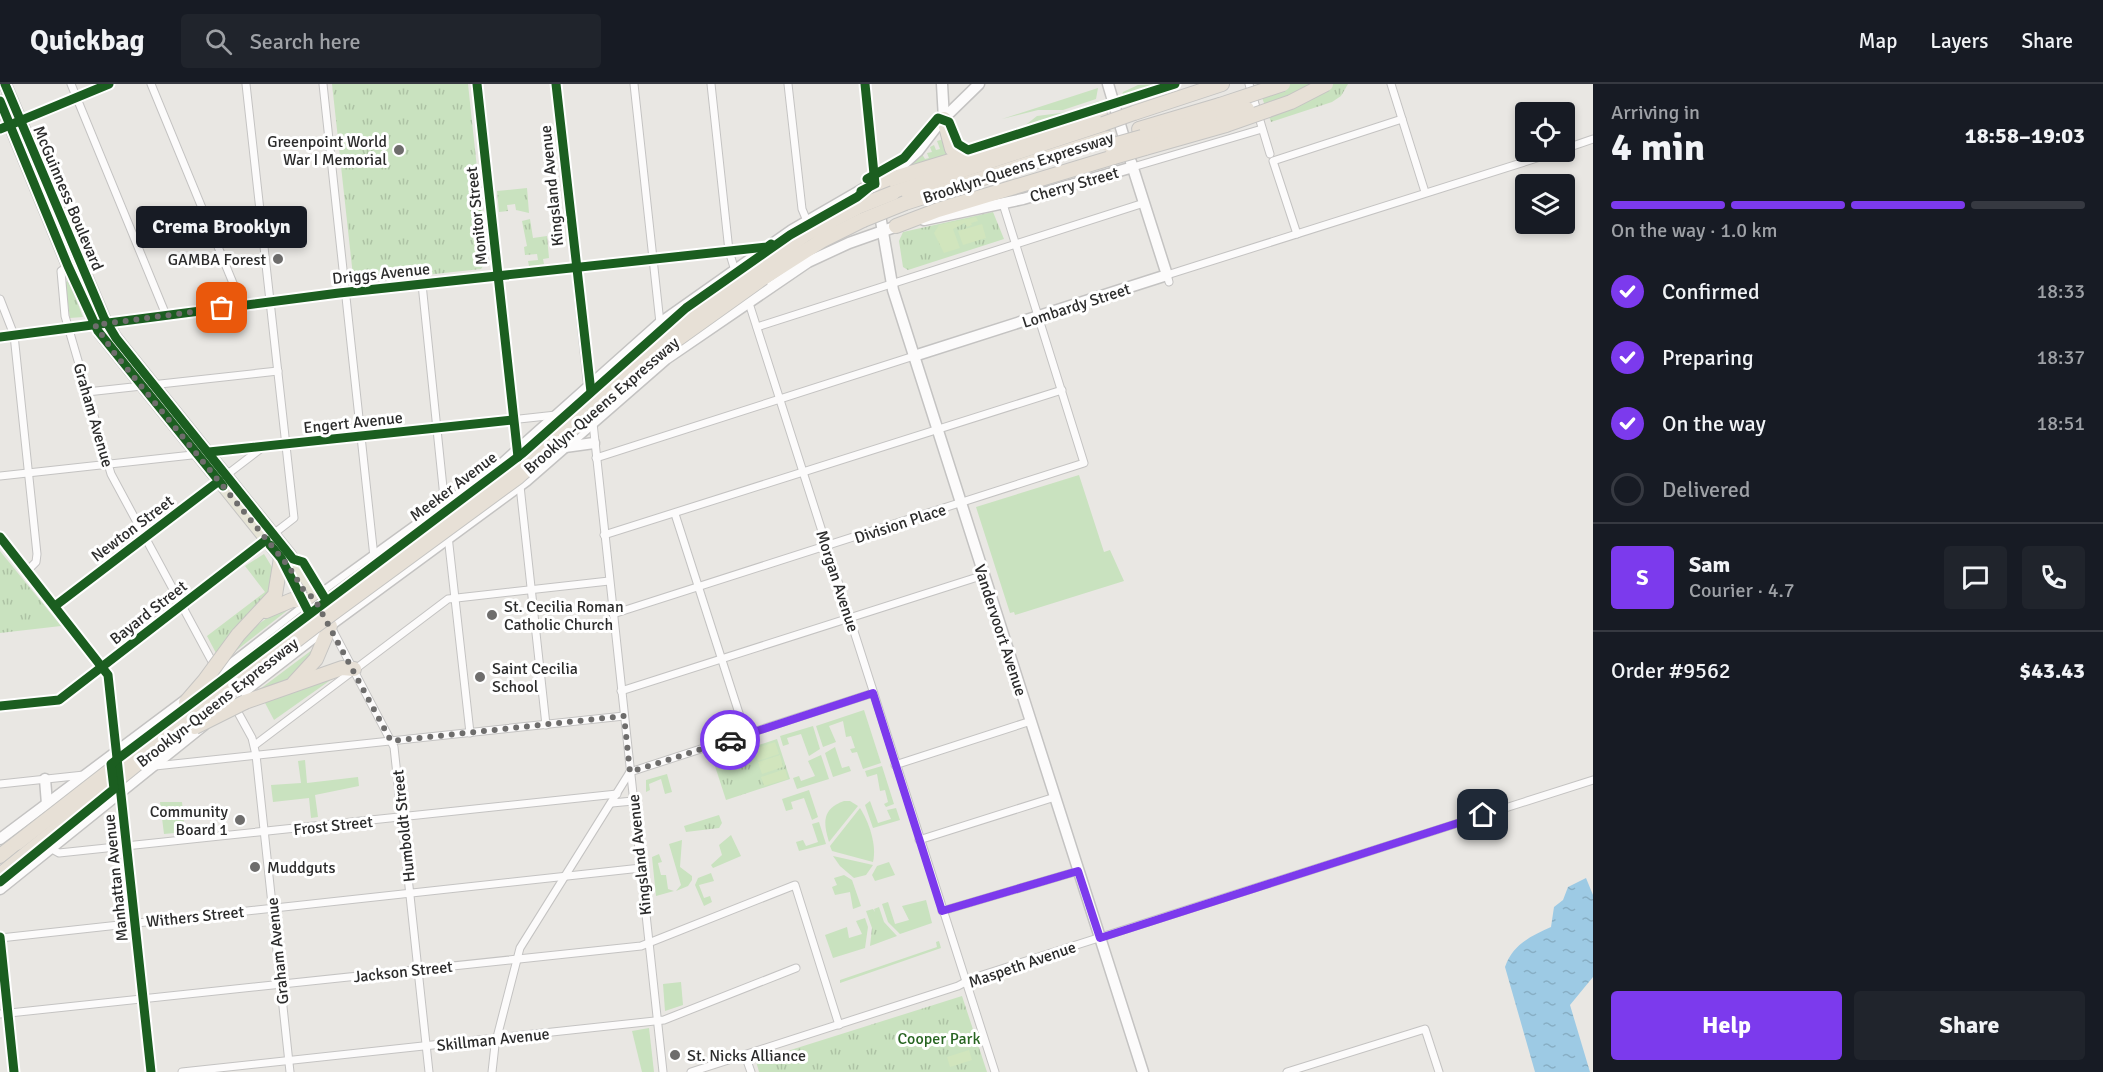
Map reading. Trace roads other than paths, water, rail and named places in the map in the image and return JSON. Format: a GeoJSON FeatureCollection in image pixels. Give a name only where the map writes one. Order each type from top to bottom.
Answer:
{"type":"FeatureCollection","features":[{"type":"Feature","properties":{"kind":"highway"},"geometry":{"type":"LineString","coordinates":[[1132,109],[1200,84]]}},
{"type":"Feature","properties":{"kind":"highway"},"geometry":{"type":"LineString","coordinates":[[1223,115],[1283,84]]}},
{"type":"Feature","properties":{"kind":"highway"},"geometry":{"type":"LineString","coordinates":[[889,228],[1110,147],[1264,103],[1313,84]]}},
{"type":"Feature","properties":{"kind":"highway"},"geometry":{"type":"LineString","coordinates":[[1223,115],[1297,99],[1326,84]]}},
{"type":"Feature","properties":{"kind":"highway","name":"Brooklyn-Queens Expressway"},"geometry":{"type":"LineString","coordinates":[[862,213],[893,193],[1132,109],[1219,85]]}},
{"type":"Feature","properties":{"kind":"highway"},"geometry":{"type":"LineString","coordinates":[[944,119],[952,149],[966,158]]}},
{"type":"Feature","properties":{"kind":"highway"},"geometry":{"type":"LineString","coordinates":[[875,184],[1102,119]]}},
{"type":"Feature","properties":{"kind":"highway","name":"Brooklyn-Queens Expressway"},"geometry":{"type":"LineString","coordinates":[[0,875],[154,750],[323,620],[504,488],[658,353],[806,234],[862,213],[905,203],[1041,161],[1070,157],[1110,147]]}},
{"type":"Feature","properties":{"kind":"highway","name":"Brooklyn-Queens Expressway"},"geometry":{"type":"LineString","coordinates":[[0,856],[316,610],[506,471],[650,343],[761,272]]}},
{"type":"Feature","properties":{"kind":"highway"},"geometry":{"type":"LineString","coordinates":[[156,734],[201,686],[238,635],[277,591],[281,558]]}},
{"type":"Feature","properties":{"kind":"highway"},"geometry":{"type":"LineString","coordinates":[[256,616],[286,601],[315,600]]}},
{"type":"Feature","properties":{"kind":"highway"},"geometry":{"type":"LineString","coordinates":[[281,690],[313,665],[325,643],[330,626]]}},
{"type":"Feature","properties":{"kind":"highway"},"geometry":{"type":"LineString","coordinates":[[154,750],[232,708],[342,668],[354,669]]}},
{"type":"Feature","properties":{"kind":"highway"},"geometry":{"type":"LineString","coordinates":[[0,852],[17,843]]}},
{"type":"Feature","properties":{"kind":"main road","name":"McGuinness Boulevard"},"geometry":{"type":"LineString","coordinates":[[5,84],[10,125],[101,324]]}},
{"type":"Feature","properties":{"kind":"main road"},"geometry":{"type":"LineString","coordinates":[[942,84],[944,119]]}},
{"type":"Feature","properties":{"kind":"main road","name":"Meeker Avenue"},"geometry":{"type":"LineString","coordinates":[[0,839],[315,600],[517,452],[660,323],[767,247],[807,221],[875,184],[910,159],[944,119],[980,84]]}},
{"type":"Feature","properties":{"kind":"main road"},"geometry":{"type":"LineString","coordinates":[[1108,84],[1168,279]]}},
{"type":"Feature","properties":{"kind":"main road","name":"McGuinness Boulevard"},"geometry":{"type":"LineString","coordinates":[[0,101],[68,266],[101,324]]}},
{"type":"Feature","properties":{"kind":"main road","name":"Cherry Street"},"geometry":{"type":"LineString","coordinates":[[889,228],[1003,204],[1133,167]]}},
{"type":"Feature","properties":{"kind":"main road","name":"Vandervoort Avenue"},"geometry":{"type":"LineString","coordinates":[[875,184],[889,228],[892,284],[1143,1072]]}},
{"type":"Feature","properties":{"kind":"main road"},"geometry":{"type":"LineString","coordinates":[[0,889],[232,700],[520,486],[656,367],[813,259],[889,228]]}},
{"type":"Feature","properties":{"kind":"main road","name":"Lombardy Street"},"geometry":{"type":"LineString","coordinates":[[914,356],[1168,279]]}},
{"type":"Feature","properties":{"kind":"main road"},"geometry":{"type":"LineString","coordinates":[[101,324],[270,538],[307,578],[315,600]]}},
{"type":"Feature","properties":{"kind":"main road"},"geometry":{"type":"LineString","coordinates":[[565,447],[594,443]]}},
{"type":"Feature","properties":{"kind":"main road"},"geometry":{"type":"LineString","coordinates":[[270,538],[303,589],[315,600]]}},
{"type":"Feature","properties":{"kind":"main road","name":"Humboldt Street"},"geometry":{"type":"LineString","coordinates":[[315,600],[330,626]]}},
{"type":"Feature","properties":{"kind":"main road"},"geometry":{"type":"LineString","coordinates":[[45,779],[47,804]]}},
{"type":"Feature","properties":{"kind":"street"},"geometry":{"type":"LineString","coordinates":[[71,84],[166,315]]}},
{"type":"Feature","properties":{"kind":"street"},"geometry":{"type":"LineString","coordinates":[[10,125],[109,84]]}},
{"type":"Feature","properties":{"kind":"street"},"geometry":{"type":"LineString","coordinates":[[151,84],[242,305]]}},
{"type":"Feature","properties":{"kind":"street"},"geometry":{"type":"LineString","coordinates":[[246,84],[286,445]]}},
{"type":"Feature","properties":{"kind":"street"},"geometry":{"type":"LineString","coordinates":[[323,84],[374,557]]}},
{"type":"Feature","properties":{"kind":"street","name":"Monitor Street"},"geometry":{"type":"LineString","coordinates":[[477,84],[517,452]]}},
{"type":"Feature","properties":{"kind":"street","name":"Kingsland Avenue"},"geometry":{"type":"LineString","coordinates":[[556,84],[589,386],[596,400],[593,423],[594,443],[663,1072]]}},
{"type":"Feature","properties":{"kind":"street"},"geometry":{"type":"LineString","coordinates":[[634,84],[660,323]]}},
{"type":"Feature","properties":{"kind":"street","name":"Morgan Avenue"},"geometry":{"type":"LineString","coordinates":[[711,84],[729,251],[781,400],[918,840],[995,1072]]}},
{"type":"Feature","properties":{"kind":"street"},"geometry":{"type":"LineString","coordinates":[[788,84],[802,209],[807,221]]}},
{"type":"Feature","properties":{"kind":"street"},"geometry":{"type":"LineString","coordinates":[[865,84],[875,184]]}},
{"type":"Feature","properties":{"kind":"street"},"geometry":{"type":"LineString","coordinates":[[1249,84],[1297,234]]}},
{"type":"Feature","properties":{"kind":"street"},"geometry":{"type":"LineString","coordinates":[[1391,84],[1425,192]]}},
{"type":"Feature","properties":{"kind":"street"},"geometry":{"type":"LineString","coordinates":[[1271,157],[1402,119]]}},
{"type":"Feature","properties":{"kind":"street","name":"Cherry Street"},"geometry":{"type":"LineString","coordinates":[[1133,167],[1262,129]]}},
{"type":"Feature","properties":{"kind":"street"},"geometry":{"type":"LineString","coordinates":[[1575,145],[1593,138]]}},
{"type":"Feature","properties":{"kind":"street","name":"Lombardy Street"},"geometry":{"type":"LineString","coordinates":[[1168,279],[1297,234],[1523,162]]}},
{"type":"Feature","properties":{"kind":"street"},"geometry":{"type":"LineString","coordinates":[[757,327],[1144,203]]}},
{"type":"Feature","properties":{"kind":"street"},"geometry":{"type":"LineString","coordinates":[[604,535],[1062,390],[1003,204]]}},
{"type":"Feature","properties":{"kind":"street","name":"Driggs Avenue"},"geometry":{"type":"LineString","coordinates":[[0,337],[346,292],[767,247]]}},
{"type":"Feature","properties":{"kind":"street","name":"Graham Avenue"},"geometry":{"type":"LineString","coordinates":[[68,266],[61,271],[61,295],[107,464],[255,745],[290,1072]]}},
{"type":"Feature","properties":{"kind":"street"},"geometry":{"type":"LineString","coordinates":[[422,284],[470,733]]}},
{"type":"Feature","properties":{"kind":"street"},"geometry":{"type":"LineString","coordinates":[[0,298],[14,335],[37,554],[36,562],[28,570]]}},
{"type":"Feature","properties":{"kind":"street","name":"Lombardy Street"},"geometry":{"type":"LineString","coordinates":[[596,458],[914,356]]}},
{"type":"Feature","properties":{"kind":"street"},"geometry":{"type":"LineString","coordinates":[[87,392],[278,371]]}},
{"type":"Feature","properties":{"kind":"street","name":"Division Place"},"geometry":{"type":"LineString","coordinates":[[613,614],[1084,463],[1062,390]]}},
{"type":"Feature","properties":{"kind":"street","name":"Engert Avenue"},"geometry":{"type":"LineString","coordinates":[[0,476],[558,415]]}},
{"type":"Feature","properties":{"kind":"street","name":"Bayard Street"},"geometry":{"type":"LineString","coordinates":[[0,706],[59,700],[294,518],[286,445]]}},
{"type":"Feature","properties":{"kind":"street","name":"Newton Street"},"geometry":{"type":"LineString","coordinates":[[56,606],[263,447]]}},
{"type":"Feature","properties":{"kind":"street"},"geometry":{"type":"LineString","coordinates":[[520,486],[546,725]]}},
{"type":"Feature","properties":{"kind":"street"},"geometry":{"type":"LineString","coordinates":[[675,514],[746,735]]}},
{"type":"Feature","properties":{"kind":"street","name":"Manhattan Avenue"},"geometry":{"type":"LineString","coordinates":[[0,537],[108,675],[151,1072]]}},
{"type":"Feature","properties":{"kind":"street"},"geometry":{"type":"LineString","coordinates":[[621,691],[984,575]]}},
{"type":"Feature","properties":{"kind":"street"},"geometry":{"type":"LineString","coordinates":[[255,745],[448,599],[609,581]]}},
{"type":"Feature","properties":{"kind":"street","name":"Humboldt Street"},"geometry":{"type":"LineString","coordinates":[[330,626],[391,741],[402,817],[429,1072]]}},
{"type":"Feature","properties":{"kind":"street"},"geometry":{"type":"LineString","coordinates":[[492,1072],[496,1038],[520,948],[630,772],[873,693]]}},
{"type":"Feature","properties":{"kind":"street"},"geometry":{"type":"LineString","coordinates":[[152,766],[624,716]]}},
{"type":"Feature","properties":{"kind":"street"},"geometry":{"type":"LineString","coordinates":[[895,765],[1031,721]]}},
{"type":"Feature","properties":{"kind":"street"},"geometry":{"type":"LineString","coordinates":[[0,784],[86,775]]}},
{"type":"Feature","properties":{"kind":"street","name":"Maspeth Avenue"},"geometry":{"type":"LineString","coordinates":[[691,1072],[839,1025],[966,981],[1593,780]]}},
{"type":"Feature","properties":{"kind":"street","name":"Frost Street"},"geometry":{"type":"LineString","coordinates":[[50,848],[59,854],[617,794]]}},
{"type":"Feature","properties":{"kind":"street"},"geometry":{"type":"LineString","coordinates":[[918,840],[1055,797]]}},
{"type":"Feature","properties":{"kind":"street"},"geometry":{"type":"LineString","coordinates":[[612,802],[633,801]]}},
{"type":"Feature","properties":{"kind":"street","name":"Withers Street"},"geometry":{"type":"LineString","coordinates":[[0,938],[641,868]]}},
{"type":"Feature","properties":{"kind":"street"},"geometry":{"type":"LineString","coordinates":[[942,911],[1078,871]]}},
{"type":"Feature","properties":{"kind":"street","name":"Jackson Street"},"geometry":{"type":"LineString","coordinates":[[0,1014],[649,943],[795,885],[839,1025]]}},
{"type":"Feature","properties":{"kind":"street"},"geometry":{"type":"LineString","coordinates":[[0,938],[14,1072]]}},
{"type":"Feature","properties":{"kind":"street","name":"Skillman Avenue"},"geometry":{"type":"LineString","coordinates":[[182,1072],[657,1021],[796,968]]}},
{"type":"Feature","properties":{"kind":"street"},"geometry":{"type":"LineString","coordinates":[[1287,1072],[1425,1029],[1439,1072]]}},
{"type":"Feature","properties":{"kind":"street"},"geometry":{"type":"LineString","coordinates":[[746,1055],[751,1072]]}},
{"type":"Feature","properties":{"kind":"water"},"geometry":{"type":"Polygon","coordinates":[[[1586,878],[1593,895],[1593,977],[1570,1005],[1590,1072],[1535,1072],[1505,967],[1508,959],[1518,947],[1551,927],[1554,907],[1563,900],[1568,887],[1586,878]]]}},
{"type":"Feature","properties":{"kind":"place","name":"Greenpoint World War I Memorial"},"geometry":{"type":"Point","coordinates":[399,150]}},
{"type":"Feature","properties":{"kind":"place","name":"GAMBA Forest"},"geometry":{"type":"Point","coordinates":[278,259]}},
{"type":"Feature","properties":{"kind":"place","name":"Crema Brooklyn"},"geometry":{"type":"Point","coordinates":[222,308]}},
{"type":"Feature","properties":{"kind":"place","name":"St. Cecilia Roman Catholic Church"},"geometry":{"type":"Point","coordinates":[492,615]}},
{"type":"Feature","properties":{"kind":"place","name":"Saint Cecilia School"},"geometry":{"type":"Point","coordinates":[480,677]}},
{"type":"Feature","properties":{"kind":"place","name":"Community Board 1"},"geometry":{"type":"Point","coordinates":[240,820]}},
{"type":"Feature","properties":{"kind":"place","name":"Muddguts"},"geometry":{"type":"Point","coordinates":[255,867]}},
{"type":"Feature","properties":{"kind":"place","name":"St. Nicks Alliance"},"geometry":{"type":"Point","coordinates":[675,1055]}},
{"type":"Feature","properties":{"kind":"park label","name":"Cooper Park"},"geometry":{"type":"Point","coordinates":[939,1038]}}]}
